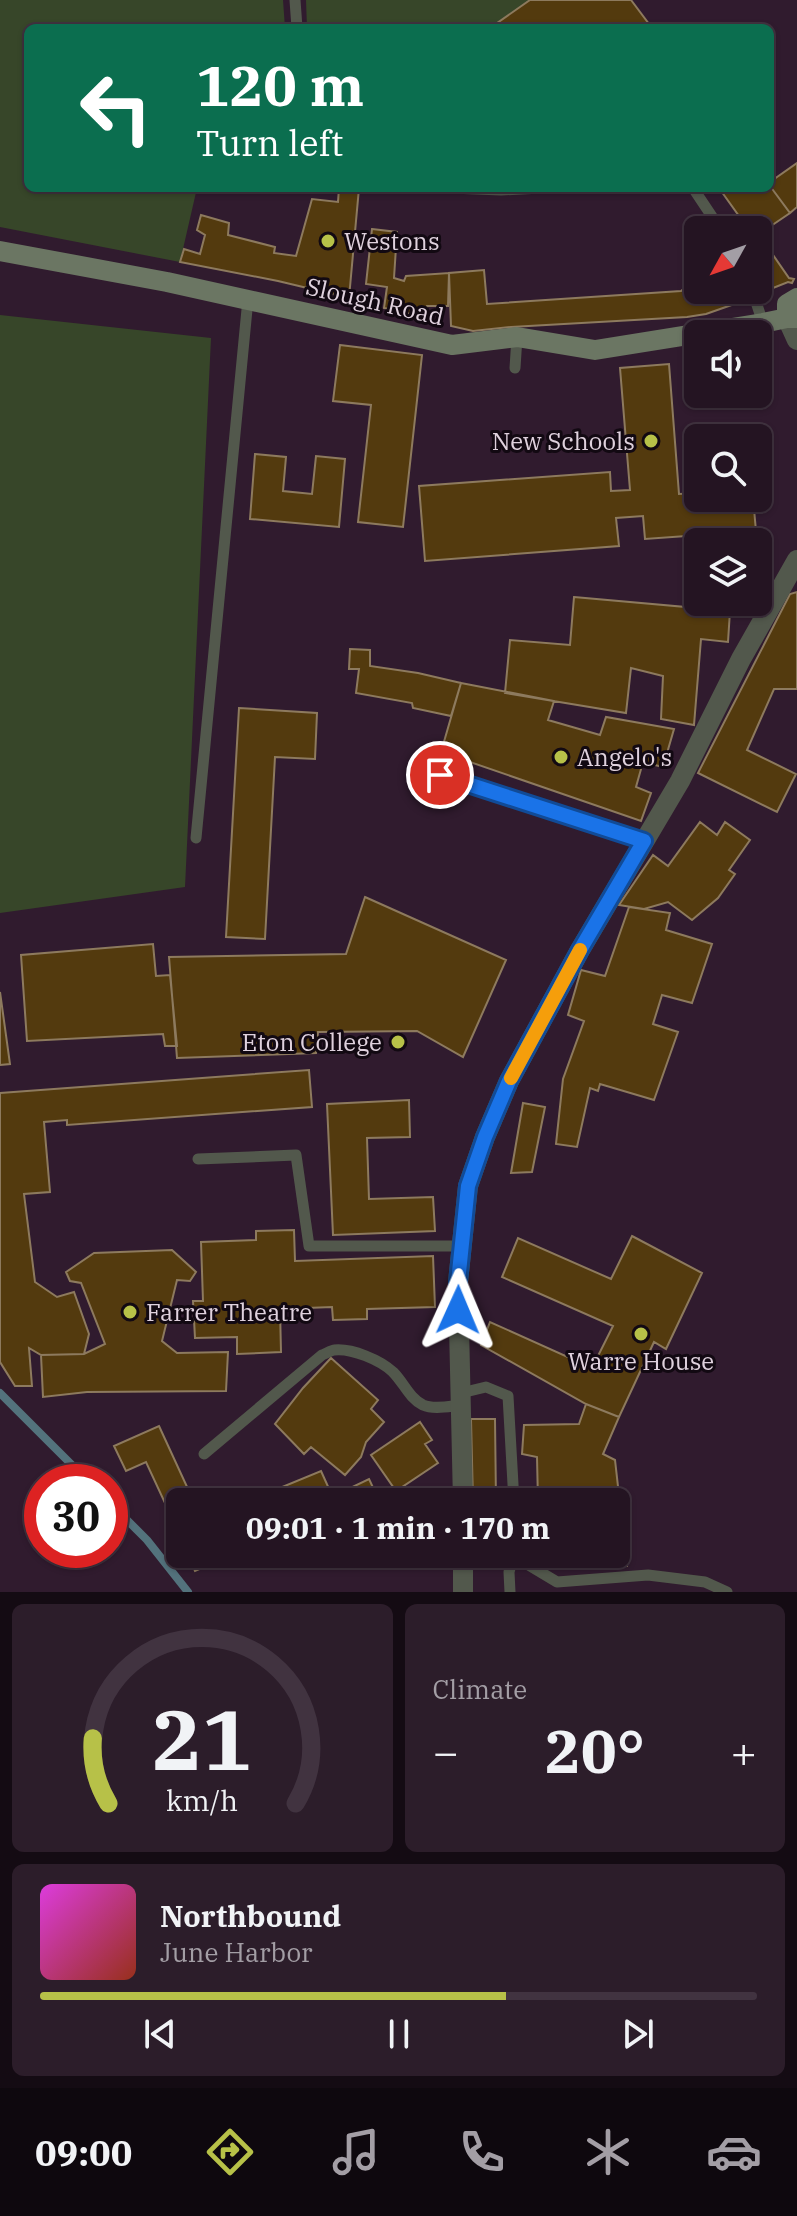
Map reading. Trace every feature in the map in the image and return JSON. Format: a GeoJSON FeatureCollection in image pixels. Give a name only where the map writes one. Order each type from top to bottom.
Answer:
{"type":"FeatureCollection","features":[{"type":"Feature","properties":{"kind":"main road","name":"Slough Road"},"geometry":{"type":"LineString","coordinates":[[0,251],[167,282],[452,345],[517,337],[595,350],[684,336]]}},
{"type":"Feature","properties":{"kind":"main road"},"geometry":{"type":"LineString","coordinates":[[792,318],[787,304],[797,298]]}},
{"type":"Feature","properties":{"kind":"main road","name":"Slough Road"},"geometry":{"type":"LineString","coordinates":[[772,321],[792,318]]}},
{"type":"Feature","properties":{"kind":"street"},"geometry":{"type":"LineString","coordinates":[[792,318],[797,340]]}},
{"type":"Feature","properties":{"kind":"street"},"geometry":{"type":"LineString","coordinates":[[463,1488],[458,1282],[468,1186],[485,1137],[509,1081],[580,950],[680,781],[741,659],[797,560]]}},
{"type":"Feature","properties":{"kind":"street"},"geometry":{"type":"LineString","coordinates":[[463,1568],[463,1592]]}},
{"type":"Feature","properties":{"kind":"lane"},"geometry":{"type":"LineString","coordinates":[[295,0],[297,24]]}},
{"type":"Feature","properties":{"kind":"lane"},"geometry":{"type":"LineString","coordinates":[[696,192],[712,216]]}},
{"type":"Feature","properties":{"kind":"lane"},"geometry":{"type":"LineString","coordinates":[[196,838],[248,299]]}},
{"type":"Feature","properties":{"kind":"lane"},"geometry":{"type":"LineString","coordinates":[[515,368],[517,337]]}},
{"type":"Feature","properties":{"kind":"lane"},"geometry":{"type":"LineString","coordinates":[[440,775],[644,841]]}},
{"type":"Feature","properties":{"kind":"lane"},"geometry":{"type":"LineString","coordinates":[[198,1159],[296,1155],[309,1246],[461,1246]]}},
{"type":"Feature","properties":{"kind":"lane"},"geometry":{"type":"LineString","coordinates":[[204,1454],[322,1355],[333,1350],[358,1353],[374,1359],[393,1372],[412,1397],[428,1407],[461,1399],[486,1387],[508,1396],[513,1488]]}},
{"type":"Feature","properties":{"kind":"lane"},"geometry":{"type":"LineString","coordinates":[[510,1568],[510,1592]]}},
{"type":"Feature","properties":{"kind":"lane"},"geometry":{"type":"LineString","coordinates":[[534,1568],[557,1582],[648,1575],[705,1582],[727,1592]]}},
{"type":"Feature","properties":{"kind":"green space"},"geometry":{"type":"Polygon","coordinates":[[[0,0],[283,0],[285,24],[24,24],[24,192],[196,192],[180,262],[0,227],[0,0]]]}},
{"type":"Feature","properties":{"kind":"green space"},"geometry":{"type":"Polygon","coordinates":[[[306,0],[530,0],[496,24],[307,24],[306,0]]]}},
{"type":"Feature","properties":{"kind":"green space"},"geometry":{"type":"Polygon","coordinates":[[[0,315],[211,338],[185,887],[0,913],[0,315]]]}},
{"type":"Feature","properties":{"kind":"building"},"geometry":{"type":"Polygon","coordinates":[[[530,0],[631,0],[649,24],[496,24],[530,0]]]}},
{"type":"Feature","properties":{"kind":"building"},"geometry":{"type":"Polygon","coordinates":[[[797,163],[797,207],[790,213],[774,191],[774,179],[797,163]]]}},
{"type":"Feature","properties":{"kind":"building"},"geometry":{"type":"Polygon","coordinates":[[[774,191],[790,213],[772,225],[772,216],[739,216],[722,192],[774,191]]]}},
{"type":"Feature","properties":{"kind":"building","name":"Westons"},"geometry":{"type":"Polygon","coordinates":[[[339,192],[359,192],[349,298],[180,262],[184,249],[200,254],[205,235],[197,230],[201,215],[229,223],[228,235],[275,247],[274,253],[296,256],[312,199],[338,202],[339,192]]]}},
{"type":"Feature","properties":{"kind":"building"},"geometry":{"type":"Polygon","coordinates":[[[372,229],[397,232],[394,278],[404,281],[406,276],[449,273],[448,306],[427,306],[425,317],[384,308],[387,287],[366,284],[372,229]]]}},
{"type":"Feature","properties":{"kind":"building"},"geometry":{"type":"Polygon","coordinates":[[[772,253],[789,278],[794,279],[792,283],[772,288],[772,253]]]}},
{"type":"Feature","properties":{"kind":"building"},"geometry":{"type":"Polygon","coordinates":[[[484,270],[487,304],[684,289],[684,304],[734,304],[687,317],[473,331],[451,326],[449,273],[484,270]]]}},
{"type":"Feature","properties":{"kind":"building"},"geometry":{"type":"Polygon","coordinates":[[[340,345],[422,355],[403,527],[358,522],[371,405],[333,401],[340,345]]]}},
{"type":"Feature","properties":{"kind":"building","name":"New Schools"},"geometry":{"type":"Polygon","coordinates":[[[669,364],[679,494],[684,494],[684,512],[754,512],[756,528],[684,528],[684,536],[645,539],[643,516],[616,518],[619,546],[425,561],[419,486],[610,472],[611,491],[630,490],[620,368],[669,364]]]}},
{"type":"Feature","properties":{"kind":"building"},"geometry":{"type":"Polygon","coordinates":[[[255,454],[286,457],[283,491],[312,494],[316,456],[345,459],[339,527],[250,519],[255,454]]]}},
{"type":"Feature","properties":{"kind":"building"},"geometry":{"type":"Polygon","coordinates":[[[797,592],[797,689],[774,689],[747,750],[796,774],[777,812],[698,773],[790,594],[797,592]]]}},
{"type":"Feature","properties":{"kind":"building"},"geometry":{"type":"Polygon","coordinates":[[[574,597],[684,607],[684,616],[730,616],[728,642],[701,639],[694,725],[661,719],[663,676],[631,668],[626,713],[505,693],[510,640],[570,645],[574,597]]]}},
{"type":"Feature","properties":{"kind":"building"},"geometry":{"type":"Polygon","coordinates":[[[350,649],[370,650],[370,666],[461,683],[451,716],[413,708],[412,703],[356,693],[359,669],[349,669],[350,649]]]}},
{"type":"Feature","properties":{"kind":"building","name":"Angelo's"},"geometry":{"type":"Polygon","coordinates":[[[461,683],[554,701],[548,720],[600,735],[606,717],[674,729],[663,767],[643,762],[636,787],[651,793],[641,821],[441,752],[461,683]]]}},
{"type":"Feature","properties":{"kind":"building"},"geometry":{"type":"Polygon","coordinates":[[[239,708],[317,713],[315,759],[275,757],[265,939],[226,937],[239,708]]]}},
{"type":"Feature","properties":{"kind":"building"},"geometry":{"type":"Polygon","coordinates":[[[700,822],[717,835],[725,822],[750,840],[729,870],[735,874],[718,898],[692,920],[668,902],[644,909],[619,905],[653,855],[668,866],[700,822]]]}},
{"type":"Feature","properties":{"kind":"building"},"geometry":{"type":"Polygon","coordinates":[[[365,897],[506,960],[463,1057],[417,1031],[318,1032],[316,1053],[177,1058],[169,957],[346,954],[365,897]]]}},
{"type":"Feature","properties":{"kind":"building"},"geometry":{"type":"Polygon","coordinates":[[[629,907],[670,913],[666,930],[712,944],[692,1003],[662,995],[653,1024],[678,1032],[654,1100],[600,1084],[598,1091],[590,1088],[577,1147],[556,1144],[563,1079],[584,1021],[568,1015],[581,970],[605,976],[629,907]]]}},
{"type":"Feature","properties":{"kind":"building"},"geometry":{"type":"Polygon","coordinates":[[[153,944],[156,976],[170,975],[177,1046],[165,1046],[163,1034],[27,1041],[21,955],[153,944]]]}},
{"type":"Feature","properties":{"kind":"building"},"geometry":{"type":"Polygon","coordinates":[[[0,992],[10,1064],[0,1065],[0,992]]]}},
{"type":"Feature","properties":{"kind":"building"},"geometry":{"type":"Polygon","coordinates":[[[309,1070],[312,1107],[67,1125],[67,1120],[44,1122],[50,1192],[24,1194],[35,1282],[57,1297],[74,1292],[89,1334],[84,1354],[41,1355],[29,1348],[32,1386],[15,1386],[0,1362],[0,1093],[309,1070]]]}},
{"type":"Feature","properties":{"kind":"building"},"geometry":{"type":"Polygon","coordinates":[[[409,1100],[410,1137],[367,1138],[369,1199],[433,1197],[435,1231],[333,1235],[327,1104],[409,1100]]]}},
{"type":"Feature","properties":{"kind":"building"},"geometry":{"type":"Polygon","coordinates":[[[523,1103],[545,1107],[532,1172],[511,1173],[523,1103]]]}},
{"type":"Feature","properties":{"kind":"building"},"geometry":{"type":"Polygon","coordinates":[[[294,1230],[295,1261],[433,1256],[435,1307],[367,1309],[367,1319],[333,1320],[332,1307],[280,1309],[281,1352],[237,1354],[237,1337],[195,1338],[193,1301],[203,1301],[201,1242],[256,1240],[256,1231],[294,1230]]]}},
{"type":"Feature","properties":{"kind":"building","name":"Warre House"},"geometry":{"type":"Polygon","coordinates":[[[632,1236],[702,1273],[666,1349],[654,1342],[619,1417],[586,1404],[481,1345],[490,1322],[592,1368],[613,1326],[502,1277],[518,1238],[611,1279],[632,1236]]]}},
{"type":"Feature","properties":{"kind":"building","name":"Farrer Theatre"},"geometry":{"type":"Polygon","coordinates":[[[172,1250],[196,1272],[190,1281],[177,1280],[162,1341],[177,1353],[228,1352],[226,1391],[87,1392],[43,1397],[41,1355],[84,1354],[105,1344],[81,1283],[70,1281],[66,1272],[94,1253],[172,1250]]]}},
{"type":"Feature","properties":{"kind":"building"},"geometry":{"type":"Polygon","coordinates":[[[331,1358],[378,1400],[371,1409],[384,1422],[366,1442],[361,1457],[345,1475],[311,1447],[304,1454],[275,1424],[331,1358]]]}},
{"type":"Feature","properties":{"kind":"building"},"geometry":{"type":"Polygon","coordinates":[[[586,1404],[619,1417],[603,1454],[615,1460],[618,1488],[538,1488],[537,1457],[522,1454],[524,1425],[579,1424],[586,1404]]]}},
{"type":"Feature","properties":{"kind":"building"},"geometry":{"type":"Polygon","coordinates":[[[471,1419],[495,1419],[496,1488],[473,1488],[471,1419]]]}},
{"type":"Feature","properties":{"kind":"building"},"geometry":{"type":"Polygon","coordinates":[[[420,1422],[432,1440],[425,1444],[438,1463],[400,1488],[394,1488],[371,1455],[420,1422]]]}},
{"type":"Feature","properties":{"kind":"building"},"geometry":{"type":"Polygon","coordinates":[[[159,1426],[188,1488],[166,1488],[166,1505],[146,1462],[128,1470],[128,1464],[123,1464],[114,1446],[159,1426]]]}},
{"type":"Feature","properties":{"kind":"building"},"geometry":{"type":"Polygon","coordinates":[[[321,1471],[329,1488],[280,1488],[321,1471]]]}},
{"type":"Feature","properties":{"kind":"building"},"geometry":{"type":"Polygon","coordinates":[[[369,1479],[373,1488],[350,1488],[369,1479]]]}},
{"type":"Feature","properties":{"kind":"waterway"},"geometry":{"type":"LineString","coordinates":[[0,1393],[71,1464]]}},
{"type":"Feature","properties":{"kind":"waterway"},"geometry":{"type":"LineString","coordinates":[[128,1521],[188,1592]]}},
{"type":"Feature","properties":{"kind":"slow traffic"},"geometry":{"type":"LineString","coordinates":[[511,1078],[580,950]]}},
{"type":"Feature","properties":{"kind":"place","name":"Westons"},"geometry":{"type":"Point","coordinates":[328,241]}},
{"type":"Feature","properties":{"kind":"place","name":"New Schools"},"geometry":{"type":"Point","coordinates":[651,441]}},
{"type":"Feature","properties":{"kind":"place","name":"Angelo's"},"geometry":{"type":"Point","coordinates":[561,757]}},
{"type":"Feature","properties":{"kind":"place","name":"Eton College"},"geometry":{"type":"Point","coordinates":[398,1042]}},
{"type":"Feature","properties":{"kind":"place","name":"Farrer Theatre"},"geometry":{"type":"Point","coordinates":[130,1312]}},
{"type":"Feature","properties":{"kind":"place","name":"Warre House"},"geometry":{"type":"Point","coordinates":[641,1334]}},
{"type":"Feature","properties":{"kind":"route"},"geometry":{"type":"LineString","coordinates":[[440,775],[644,841],[509,1081],[485,1137],[468,1186],[458,1310]]}}]}
